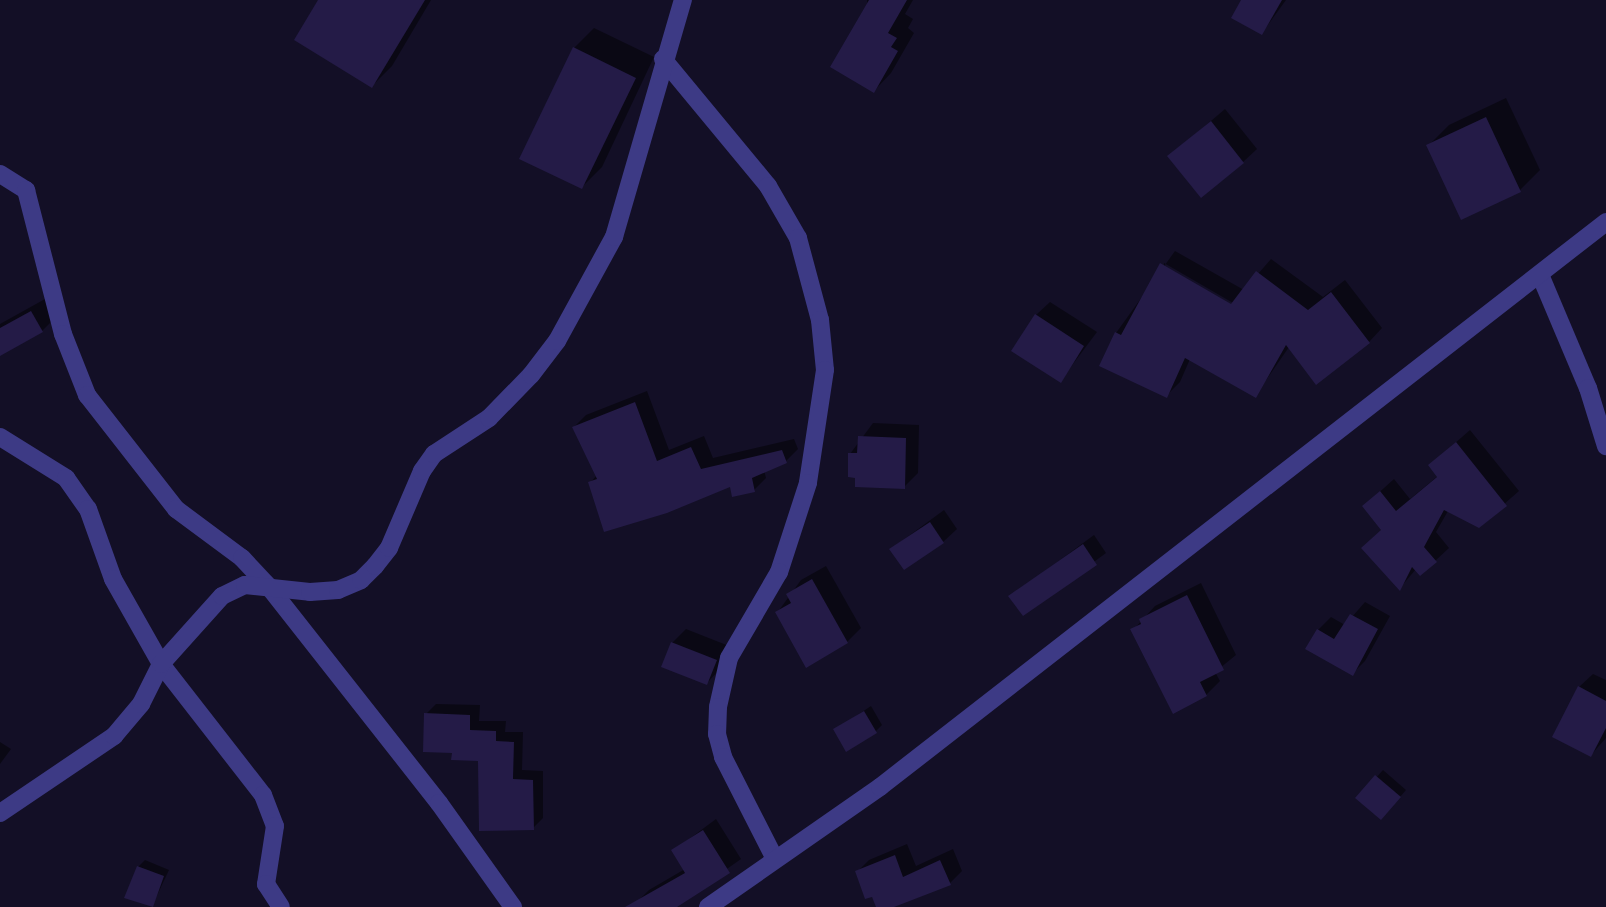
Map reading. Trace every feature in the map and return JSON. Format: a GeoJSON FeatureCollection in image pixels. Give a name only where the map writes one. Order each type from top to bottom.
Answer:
{"type":"FeatureCollection","features":[{"type":"Feature","properties":{"kind":"street"},"geometry":{"type":"LineString","coordinates":[[0,813],[114,736],[141,704],[161,664],[222,596],[245,585],[310,592],[338,590],[361,580],[389,548],[422,471],[434,454],[489,418],[557,341],[614,237],[663,58],[683,0]]}},
{"type":"Feature","properties":{"kind":"street"},"geometry":{"type":"LineString","coordinates":[[663,58],[768,186],[797,239],[820,320],[825,370],[808,483],[779,572],[729,658],[718,707],[717,734],[723,757],[775,859]]}},
{"type":"Feature","properties":{"kind":"street"},"geometry":{"type":"LineString","coordinates":[[0,174],[26,190],[62,334],[87,394],[176,509],[242,558],[269,587],[439,803],[513,907]]}},
{"type":"Feature","properties":{"kind":"street"},"geometry":{"type":"LineString","coordinates":[[708,907],[880,787],[1541,277],[1606,222]]}},
{"type":"Feature","properties":{"kind":"street"},"geometry":{"type":"LineString","coordinates":[[1541,277],[1588,388],[1606,446]]}},
{"type":"Feature","properties":{"kind":"street"},"geometry":{"type":"LineString","coordinates":[[0,437],[66,478],[88,509],[113,579],[161,664],[263,795],[275,826],[266,884],[281,907]]}},
{"type":"Feature","properties":{"kind":"building"},"geometry":{"type":"Polygon","coordinates":[[[318,0],[425,0],[372,88],[294,40],[318,0]]]}},
{"type":"Feature","properties":{"kind":"building"},"geometry":{"type":"Polygon","coordinates":[[[869,0],[907,0],[888,33],[897,38],[891,47],[898,51],[874,93],[830,67],[869,0]]]}},
{"type":"Feature","properties":{"kind":"building"},"geometry":{"type":"Polygon","coordinates":[[[1241,0],[1282,0],[1262,35],[1231,18],[1241,0]]]}},
{"type":"Feature","properties":{"kind":"building"},"geometry":{"type":"Polygon","coordinates":[[[573,47],[636,78],[582,189],[519,159],[573,47]]]}},
{"type":"Feature","properties":{"kind":"building"},"geometry":{"type":"Polygon","coordinates":[[[1486,117],[1521,192],[1461,220],[1426,145],[1486,117]]]}},
{"type":"Feature","properties":{"kind":"building"},"geometry":{"type":"Polygon","coordinates":[[[1211,121],[1244,163],[1201,198],[1167,156],[1211,121]]]}},
{"type":"Feature","properties":{"kind":"building"},"geometry":{"type":"Polygon","coordinates":[[[1160,263],[1231,304],[1256,271],[1308,310],[1331,292],[1370,343],[1316,385],[1286,345],[1256,398],[1185,358],[1167,398],[1099,366],[1115,332],[1121,335],[1160,263]]]}},
{"type":"Feature","properties":{"kind":"building"},"geometry":{"type":"Polygon","coordinates":[[[31,311],[43,332],[0,356],[0,328],[31,311]]]}},
{"type":"Feature","properties":{"kind":"building"},"geometry":{"type":"Polygon","coordinates":[[[1035,314],[1084,346],[1061,383],[1011,351],[1035,314]]]}},
{"type":"Feature","properties":{"kind":"building"},"geometry":{"type":"Polygon","coordinates":[[[635,402],[657,461],[691,447],[701,469],[782,450],[787,463],[752,478],[755,492],[732,497],[730,487],[667,513],[604,532],[588,482],[597,479],[572,427],[635,402]]]}},
{"type":"Feature","properties":{"kind":"building"},"geometry":{"type":"Polygon","coordinates":[[[858,436],[906,438],[905,489],[855,487],[855,478],[848,477],[848,453],[857,453],[858,436]]]}},
{"type":"Feature","properties":{"kind":"building"},"geometry":{"type":"Polygon","coordinates":[[[1456,442],[1507,506],[1479,528],[1444,510],[1424,547],[1437,562],[1420,576],[1412,567],[1400,591],[1361,548],[1381,530],[1362,506],[1380,491],[1396,511],[1437,477],[1428,465],[1456,442]]]}},
{"type":"Feature","properties":{"kind":"building"},"geometry":{"type":"Polygon","coordinates":[[[930,522],[944,543],[904,570],[889,549],[930,522]]]}},
{"type":"Feature","properties":{"kind":"building"},"geometry":{"type":"Polygon","coordinates":[[[1083,544],[1097,565],[1023,616],[1008,596],[1083,544]]]}},
{"type":"Feature","properties":{"kind":"building"},"geometry":{"type":"Polygon","coordinates":[[[812,579],[848,643],[806,668],[775,612],[791,603],[786,594],[812,579]]]}},
{"type":"Feature","properties":{"kind":"building"},"geometry":{"type":"Polygon","coordinates":[[[1187,595],[1224,670],[1200,682],[1207,696],[1173,714],[1130,629],[1141,624],[1139,619],[1187,595]]]}},
{"type":"Feature","properties":{"kind":"building"},"geometry":{"type":"Polygon","coordinates":[[[1350,614],[1378,629],[1353,676],[1305,649],[1317,629],[1334,639],[1350,614]]]}},
{"type":"Feature","properties":{"kind":"building"},"geometry":{"type":"Polygon","coordinates":[[[671,642],[717,660],[707,685],[661,667],[671,642]]]}},
{"type":"Feature","properties":{"kind":"building"},"geometry":{"type":"Polygon","coordinates":[[[1578,686],[1606,701],[1606,728],[1591,757],[1552,737],[1578,686]]]}},
{"type":"Feature","properties":{"kind":"building"},"geometry":{"type":"Polygon","coordinates":[[[864,711],[877,733],[846,752],[833,729],[864,711]]]}},
{"type":"Feature","properties":{"kind":"building"},"geometry":{"type":"Polygon","coordinates":[[[424,713],[470,715],[470,730],[496,731],[496,741],[514,742],[513,779],[533,780],[534,830],[479,831],[478,761],[451,760],[452,753],[423,752],[424,713]]]}},
{"type":"Feature","properties":{"kind":"building"},"geometry":{"type":"Polygon","coordinates":[[[1375,775],[1401,797],[1381,820],[1355,798],[1375,775]]]}},
{"type":"Feature","properties":{"kind":"building"},"geometry":{"type":"Polygon","coordinates":[[[703,830],[730,873],[677,907],[625,907],[685,873],[671,850],[703,830]]]}},
{"type":"Feature","properties":{"kind":"building"},"geometry":{"type":"Polygon","coordinates":[[[895,855],[903,877],[940,860],[951,885],[894,907],[876,907],[872,897],[865,899],[855,871],[895,855]]]}},
{"type":"Feature","properties":{"kind":"building"},"geometry":{"type":"Polygon","coordinates":[[[137,866],[164,876],[153,907],[124,898],[137,866]]]}}]}
